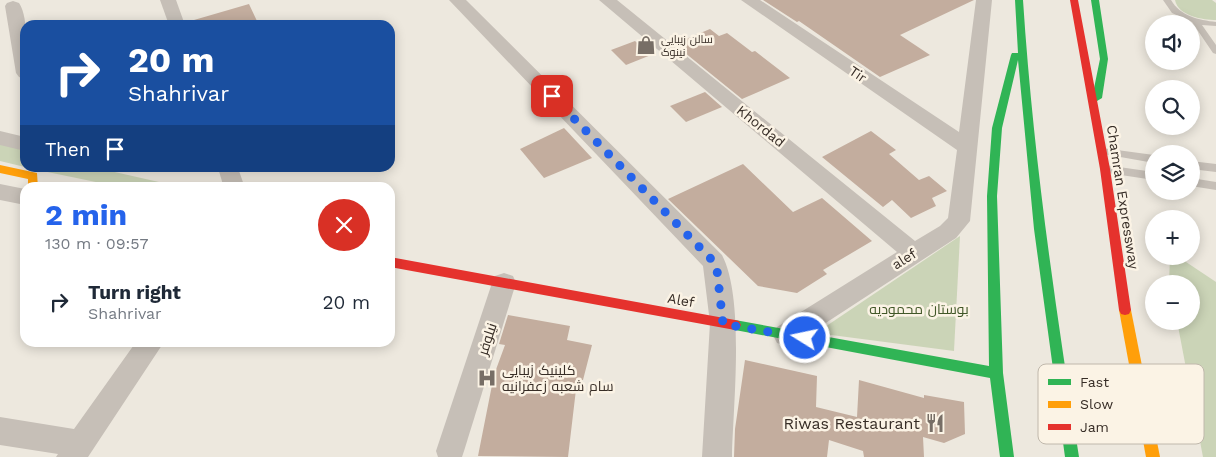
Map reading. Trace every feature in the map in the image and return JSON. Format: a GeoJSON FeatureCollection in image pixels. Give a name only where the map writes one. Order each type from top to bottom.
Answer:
{"type":"FeatureCollection","features":[{"type":"Feature","properties":{"kind":"main road"},"geometry":{"type":"LineString","coordinates":[[1006,0],[1019,4],[1020,36],[1057,364]]}},
{"type":"Feature","properties":{"kind":"main road","name":"Chamran Expressway"},"geometry":{"type":"LineString","coordinates":[[1074,0],[1102,151],[1126,315],[1135,364]]}},
{"type":"Feature","properties":{"kind":"main road"},"geometry":{"type":"LineString","coordinates":[[1094,114],[1104,59],[1095,0]]}},
{"type":"Feature","properties":{"kind":"main road"},"geometry":{"type":"LineString","coordinates":[[1007,457],[996,373],[992,196],[997,128],[1020,36]]}},
{"type":"Feature","properties":{"kind":"main road"},"geometry":{"type":"LineString","coordinates":[[0,169],[33,176],[33,182]]}},
{"type":"Feature","properties":{"kind":"main road","name":"Alef"},"geometry":{"type":"LineString","coordinates":[[395,263],[996,373]]}},
{"type":"Feature","properties":{"kind":"main road"},"geometry":{"type":"LineString","coordinates":[[1070,444],[1072,457]]}},
{"type":"Feature","properties":{"kind":"main road","name":"Chamran Expressway"},"geometry":{"type":"LineString","coordinates":[[1151,444],[1153,457]]}},
{"type":"Feature","properties":{"kind":"street"},"geometry":{"type":"LineString","coordinates":[[168,0],[175,20]]}},
{"type":"Feature","properties":{"kind":"street"},"geometry":{"type":"LineString","coordinates":[[457,0],[714,262],[717,270],[723,324],[717,457]]}},
{"type":"Feature","properties":{"kind":"street","name":"Khordad"},"geometry":{"type":"LineString","coordinates":[[607,0],[914,253]]}},
{"type":"Feature","properties":{"kind":"street","name":"Tir"},"geometry":{"type":"LineString","coordinates":[[749,0],[968,148]]}},
{"type":"Feature","properties":{"kind":"street","name":"alef"},"geometry":{"type":"LineString","coordinates":[[786,335],[948,232],[959,221],[984,0]]}},
{"type":"Feature","properties":{"kind":"street"},"geometry":{"type":"LineString","coordinates":[[12,8],[20,48]]}},
{"type":"Feature","properties":{"kind":"street"},"geometry":{"type":"LineString","coordinates":[[0,138],[20,143]]}},
{"type":"Feature","properties":{"kind":"street"},"geometry":{"type":"LineString","coordinates":[[0,192],[20,196]]}},
{"type":"Feature","properties":{"kind":"street","name":"نیلوفر"},"geometry":{"type":"LineString","coordinates":[[450,451],[504,283]]}},
{"type":"Feature","properties":{"kind":"street"},"geometry":{"type":"LineString","coordinates":[[0,431],[76,450],[148,347]]}},
{"type":"Feature","properties":{"kind":"lane"},"geometry":{"type":"LineString","coordinates":[[1167,0],[1170,6],[1184,15]]}},
{"type":"Feature","properties":{"kind":"lane"},"geometry":{"type":"LineString","coordinates":[[1200,21],[1216,24]]}},
{"type":"Feature","properties":{"kind":"lane"},"geometry":{"type":"LineString","coordinates":[[1200,27],[1216,51]]}},
{"type":"Feature","properties":{"kind":"lane"},"geometry":{"type":"LineString","coordinates":[[1102,151],[1145,158]]}},
{"type":"Feature","properties":{"kind":"lane"},"geometry":{"type":"LineString","coordinates":[[1200,165],[1216,168]]}},
{"type":"Feature","properties":{"kind":"lane"},"geometry":{"type":"LineString","coordinates":[[1105,169],[1145,175]]}},
{"type":"Feature","properties":{"kind":"lane"},"geometry":{"type":"LineString","coordinates":[[1200,183],[1216,186]]}},
{"type":"Feature","properties":{"kind":"green space"},"geometry":{"type":"Polygon","coordinates":[[[1175,0],[1212,0],[1216,3],[1216,20],[1200,18],[1200,15],[1190,15],[1181,10],[1175,0]]]}},
{"type":"Feature","properties":{"kind":"green space"},"geometry":{"type":"Polygon","coordinates":[[[0,144],[20,149],[20,166],[0,161],[0,144]]]}},
{"type":"Feature","properties":{"kind":"green space"},"geometry":{"type":"Polygon","coordinates":[[[47,172],[115,172],[159,182],[96,182],[47,172]]]}},
{"type":"Feature","properties":{"kind":"green space","name":"بوستان محمودیه"},"geometry":{"type":"Polygon","coordinates":[[[960,236],[954,351],[816,333],[960,236]]]}},
{"type":"Feature","properties":{"kind":"green space"},"geometry":{"type":"Polygon","coordinates":[[[1170,265],[1190,265],[1216,282],[1216,457],[1203,457],[1201,444],[1204,444],[1204,364],[1185,364],[1179,330],[1200,330],[1200,275],[1169,275],[1170,265]]]}},
{"type":"Feature","properties":{"kind":"building"},"geometry":{"type":"Polygon","coordinates":[[[763,0],[974,0],[900,35],[930,55],[880,77],[799,21],[797,22],[763,0]]]}},
{"type":"Feature","properties":{"kind":"building"},"geometry":{"type":"Polygon","coordinates":[[[249,4],[257,20],[194,20],[249,4]]]}},
{"type":"Feature","properties":{"kind":"building"},"geometry":{"type":"Polygon","coordinates":[[[710,29],[719,36],[727,33],[752,52],[755,51],[790,78],[742,99],[674,44],[710,29]]]}},
{"type":"Feature","properties":{"kind":"building"},"geometry":{"type":"Polygon","coordinates":[[[635,41],[651,55],[626,65],[611,50],[635,41]]]}},
{"type":"Feature","properties":{"kind":"building"},"geometry":{"type":"Polygon","coordinates":[[[705,92],[722,107],[686,122],[670,106],[705,92]]]}},
{"type":"Feature","properties":{"kind":"building"},"geometry":{"type":"Polygon","coordinates":[[[564,128],[592,158],[544,178],[520,149],[564,128]]]}},
{"type":"Feature","properties":{"kind":"building"},"geometry":{"type":"Polygon","coordinates":[[[871,131],[896,150],[889,154],[919,180],[929,176],[947,191],[932,198],[936,206],[911,218],[892,200],[883,207],[822,157],[871,131]]]}},
{"type":"Feature","properties":{"kind":"building"},"geometry":{"type":"Polygon","coordinates":[[[743,164],[793,212],[822,198],[872,241],[823,270],[827,274],[797,293],[758,286],[668,199],[743,164]]]}},
{"type":"Feature","properties":{"kind":"building"},"geometry":{"type":"Polygon","coordinates":[[[508,315],[570,326],[567,340],[592,345],[583,380],[577,381],[568,457],[478,456],[494,375],[505,345],[499,344],[508,315]]]}},
{"type":"Feature","properties":{"kind":"building"},"geometry":{"type":"Polygon","coordinates":[[[745,360],[817,376],[816,407],[857,417],[859,380],[924,398],[924,395],[964,402],[965,434],[944,443],[923,437],[924,457],[864,457],[863,451],[829,440],[827,457],[734,457],[735,429],[745,360]]]}},
{"type":"Feature","properties":{"kind":"traffic: fast"},"geometry":{"type":"LineString","coordinates":[[1019,0],[1022,57],[1033,172],[1058,364]]}},
{"type":"Feature","properties":{"kind":"traffic: fast"},"geometry":{"type":"LineString","coordinates":[[1095,0],[1104,59],[1097,98]]}},
{"type":"Feature","properties":{"kind":"traffic: fast"},"geometry":{"type":"LineString","coordinates":[[1007,457],[996,373],[992,196],[997,128],[1015,55]]}},
{"type":"Feature","properties":{"kind":"traffic: fast"},"geometry":{"type":"LineString","coordinates":[[735,325],[996,373]]}},
{"type":"Feature","properties":{"kind":"traffic: fast"},"geometry":{"type":"LineString","coordinates":[[1070,444],[1072,457]]}},
{"type":"Feature","properties":{"kind":"traffic: slow"},"geometry":{"type":"LineString","coordinates":[[0,169],[33,176],[33,182]]}},
{"type":"Feature","properties":{"kind":"traffic: slow"},"geometry":{"type":"LineString","coordinates":[[1125,310],[1135,364]]}},
{"type":"Feature","properties":{"kind":"traffic: slow"},"geometry":{"type":"LineString","coordinates":[[1151,444],[1153,457]]}},
{"type":"Feature","properties":{"kind":"traffic: jam"},"geometry":{"type":"LineString","coordinates":[[1074,0],[1105,169],[1125,310]]}},
{"type":"Feature","properties":{"kind":"traffic: jam"},"geometry":{"type":"LineString","coordinates":[[395,263],[735,325]]}},
{"type":"Feature","properties":{"kind":"place","name":"سالن زیبایی نینوک"},"geometry":{"type":"Point","coordinates":[646,45]}},
{"type":"Feature","properties":{"kind":"place","name":"کلینیک زیبایی سام شعبه زعفرانیه"},"geometry":{"type":"Point","coordinates":[487,378]}},
{"type":"Feature","properties":{"kind":"place","name":"Riwas Restaurant"},"geometry":{"type":"Point","coordinates":[935,423]}},
{"type":"Feature","properties":{"kind":"route"},"geometry":{"type":"LineString","coordinates":[[552,96],[714,262],[717,270],[723,324],[805,338]]}}]}
